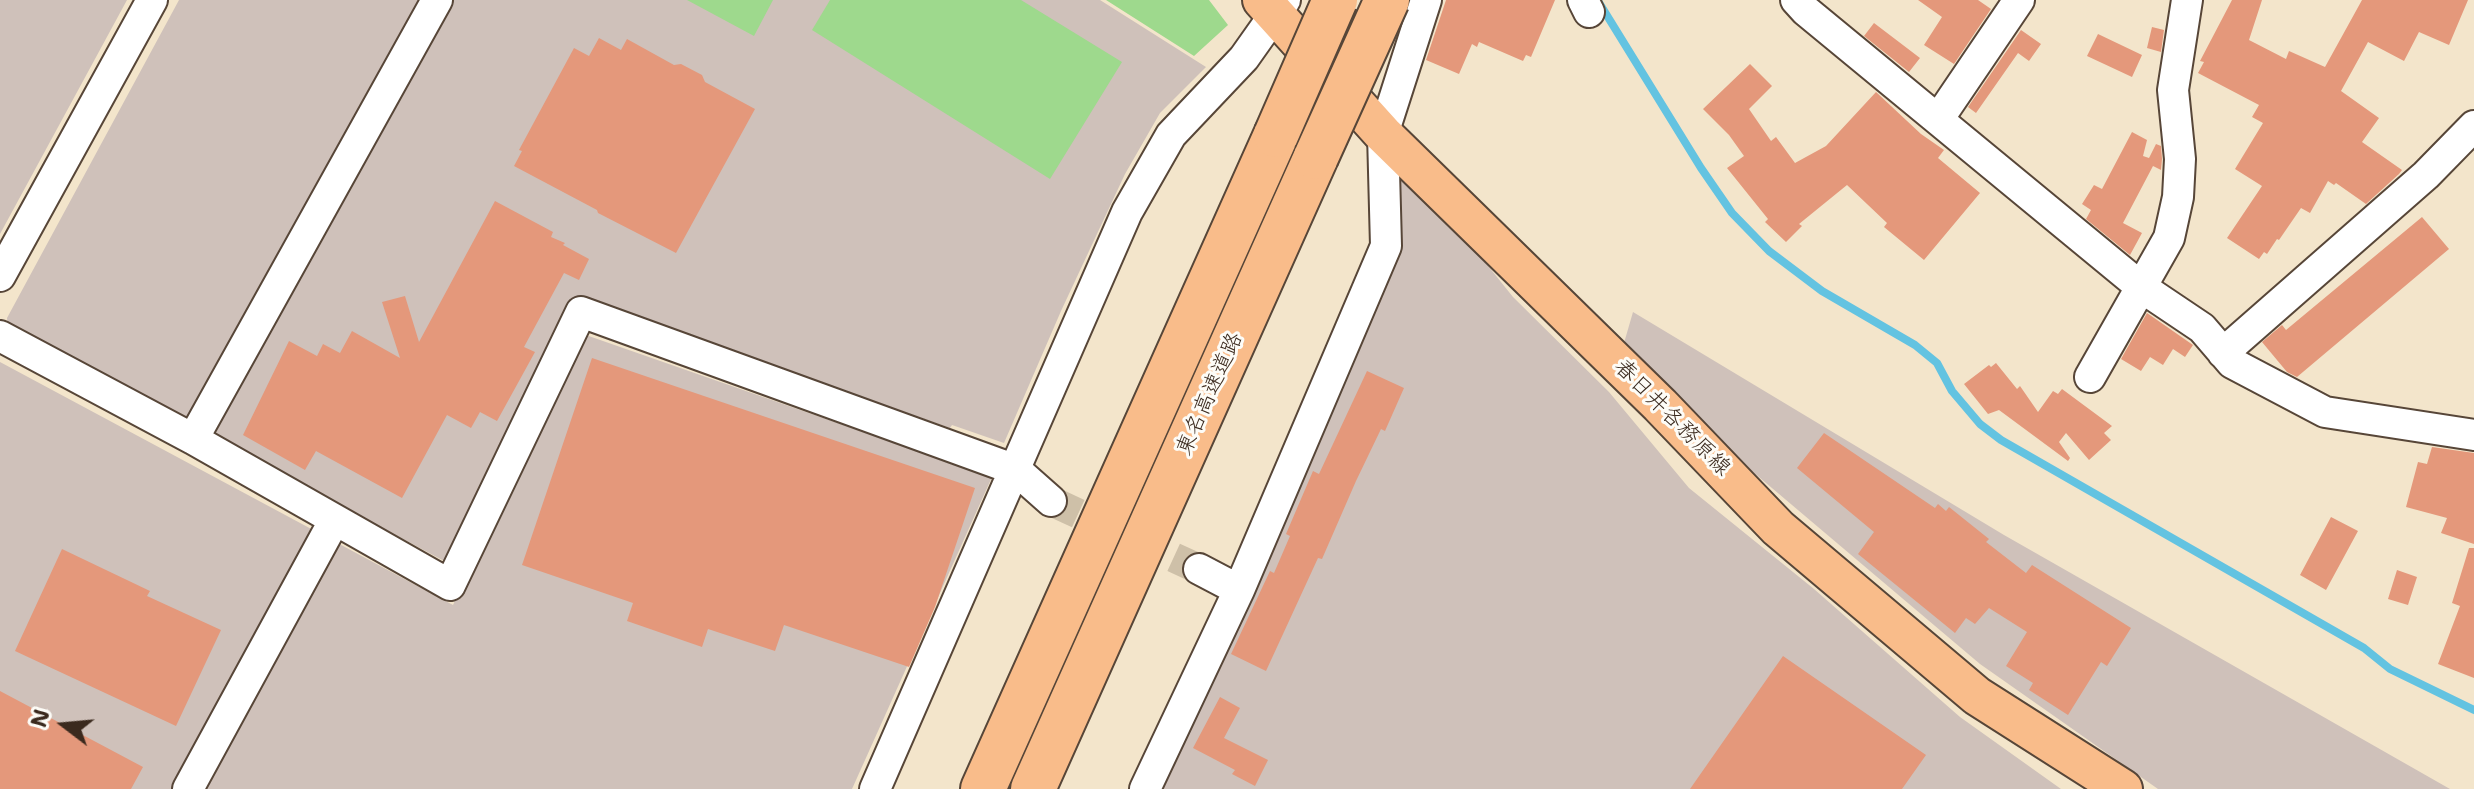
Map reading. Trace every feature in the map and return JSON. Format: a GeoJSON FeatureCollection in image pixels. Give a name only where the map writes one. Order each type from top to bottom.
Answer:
{"type":"FeatureCollection","features":[{"type":"Feature","properties":{"kind":"highway","name":"東名高速道路"},"geometry":{"type":"LineString","coordinates":[[983,789],[1335,0]]}},
{"type":"Feature","properties":{"kind":"highway","name":"東名高速道路"},"geometry":{"type":"LineString","coordinates":[[1033,789],[1387,0]]}},
{"type":"Feature","properties":{"kind":"main road","name":"春日井各務原線"},"geometry":{"type":"LineString","coordinates":[[1275,5],[1383,134],[1649,394],[1778,528],[1977,696],[2123,789]]}},
{"type":"Feature","properties":{"kind":"street"},"geometry":{"type":"LineString","coordinates":[[0,276],[152,0]]}},
{"type":"Feature","properties":{"kind":"street"},"geometry":{"type":"LineString","coordinates":[[193,439],[437,0]]}},
{"type":"Feature","properties":{"kind":"street"},"geometry":{"type":"LineString","coordinates":[[1145,789],[1239,590],[1386,246],[1383,134],[1426,0]]}},
{"type":"Feature","properties":{"kind":"street"},"geometry":{"type":"LineString","coordinates":[[1796,0],[2141,287],[2202,328],[2232,363],[2325,412],[2474,435]]}},
{"type":"Feature","properties":{"kind":"street"},"geometry":{"type":"LineString","coordinates":[[1939,118],[2019,0]]}},
{"type":"Feature","properties":{"kind":"street"},"geometry":{"type":"LineString","coordinates":[[2090,377],[2169,238],[2178,197],[2180,159],[2173,90],[2187,0]]}},
{"type":"Feature","properties":{"kind":"street"},"geometry":{"type":"LineString","coordinates":[[875,789],[1016,470],[1062,355],[1134,199],[1171,135],[1244,58],[1275,5]]}},
{"type":"Feature","properties":{"kind":"street"},"geometry":{"type":"LineString","coordinates":[[2223,353],[2426,175],[2474,126]]}},
{"type":"Feature","properties":{"kind":"street"},"geometry":{"type":"LineString","coordinates":[[0,336],[193,439],[450,585],[581,312],[1016,470],[1051,501]]}},
{"type":"Feature","properties":{"kind":"street"},"geometry":{"type":"LineString","coordinates":[[188,789],[334,521]]}},
{"type":"Feature","properties":{"kind":"street"},"geometry":{"type":"LineString","coordinates":[[1199,569],[1239,590]]}},
{"type":"Feature","properties":{"kind":"shaded area"},"geometry":{"type":"Polygon","coordinates":[[[0,0],[127,0],[0,234],[0,0]]]}},
{"type":"Feature","properties":{"kind":"shaded area"},"geometry":{"type":"Polygon","coordinates":[[[179,0],[1100,0],[1206,67],[1160,113],[1125,174],[1004,443],[952,425],[950,428],[577,297],[457,555],[446,562],[8,328],[7,318],[179,0]]]}},
{"type":"Feature","properties":{"kind":"shaded area"},"geometry":{"type":"Polygon","coordinates":[[[1386,170],[1436,201],[1513,297],[1609,392],[1689,488],[1814,589],[1960,717],[2061,789],[1159,789],[1373,308],[1386,170]]]}},
{"type":"Feature","properties":{"kind":"shaded area"},"geometry":{"type":"Polygon","coordinates":[[[1633,312],[2004,535],[2450,789],[2158,789],[1980,664],[1753,472],[1624,343],[1633,312]]]}},
{"type":"Feature","properties":{"kind":"shaded area"},"geometry":{"type":"Polygon","coordinates":[[[583,334],[992,477],[852,789],[0,789],[0,362],[453,605],[583,334]]]}},
{"type":"Feature","properties":{"kind":"green space"},"geometry":{"type":"Polygon","coordinates":[[[687,0],[773,0],[754,36],[687,0]]]}},
{"type":"Feature","properties":{"kind":"green space"},"geometry":{"type":"Polygon","coordinates":[[[830,0],[1021,0],[1122,62],[1050,179],[812,30],[830,0]]]}},
{"type":"Feature","properties":{"kind":"green space"},"geometry":{"type":"Polygon","coordinates":[[[1106,0],[1209,0],[1228,25],[1194,56],[1106,0]]]}},
{"type":"Feature","properties":{"kind":"building"},"geometry":{"type":"Polygon","coordinates":[[[1446,0],[1555,0],[1531,57],[1526,55],[1523,61],[1479,42],[1477,47],[1472,44],[1459,74],[1426,60],[1446,0]]]}},
{"type":"Feature","properties":{"kind":"building"},"geometry":{"type":"Polygon","coordinates":[[[1918,0],[1978,0],[1991,9],[1954,64],[1924,45],[1942,17],[1918,0]]]}},
{"type":"Feature","properties":{"kind":"building"},"geometry":{"type":"Polygon","coordinates":[[[2232,0],[2262,0],[2249,40],[2286,59],[2289,51],[2325,67],[2362,0],[2468,0],[2449,45],[2419,32],[2404,61],[2368,42],[2341,91],[2379,118],[2362,142],[2402,170],[2399,174],[2366,204],[2336,183],[2334,185],[2328,181],[2310,213],[2301,208],[2279,240],[2259,259],[2227,238],[2262,186],[2235,169],[2263,123],[2252,117],[2259,105],[2198,73],[2204,62],[2200,61],[2232,0]]]}},
{"type":"Feature","properties":{"kind":"building"},"geometry":{"type":"Polygon","coordinates":[[[1874,23],[1920,58],[1909,72],[1864,36],[1874,23]]]}},
{"type":"Feature","properties":{"kind":"building"},"geometry":{"type":"Polygon","coordinates":[[[2152,27],[2164,30],[2161,52],[2147,48],[2152,27]]]}},
{"type":"Feature","properties":{"kind":"building"},"geometry":{"type":"Polygon","coordinates":[[[2021,30],[2041,44],[2029,61],[2018,53],[1976,113],[1968,107],[2021,30]]]}},
{"type":"Feature","properties":{"kind":"building"},"geometry":{"type":"Polygon","coordinates":[[[2098,34],[2142,55],[2132,77],[2087,56],[2098,34]]]}},
{"type":"Feature","properties":{"kind":"building"},"geometry":{"type":"Polygon","coordinates":[[[599,38],[621,50],[627,39],[674,65],[681,64],[702,75],[705,82],[755,109],[676,253],[514,166],[522,151],[519,150],[574,48],[589,56],[599,38]]]}},
{"type":"Feature","properties":{"kind":"building"},"geometry":{"type":"Polygon","coordinates":[[[1750,64],[1772,86],[1749,109],[1771,141],[1776,137],[1795,163],[1826,146],[1876,92],[1921,134],[1944,150],[1938,158],[1980,193],[1924,260],[1884,227],[1887,223],[1847,185],[1799,224],[1802,226],[1786,242],[1765,222],[1768,219],[1727,168],[1744,156],[1729,135],[1703,109],[1750,64]]]}},
{"type":"Feature","properties":{"kind":"building"},"geometry":{"type":"Polygon","coordinates":[[[2132,132],[2147,140],[2143,156],[2149,158],[2156,144],[2161,146],[2162,159],[2161,170],[2153,166],[2123,223],[2142,233],[2130,255],[2086,219],[2091,210],[2082,204],[2094,185],[2102,189],[2132,132]]]}},
{"type":"Feature","properties":{"kind":"building"},"geometry":{"type":"Polygon","coordinates":[[[495,201],[553,232],[551,237],[589,259],[579,280],[564,273],[524,347],[535,352],[497,421],[480,412],[471,428],[447,415],[402,498],[316,451],[305,470],[243,435],[289,341],[317,356],[323,344],[340,353],[352,331],[400,358],[382,302],[405,296],[419,342],[495,201]]]}},
{"type":"Feature","properties":{"kind":"building"},"geometry":{"type":"Polygon","coordinates":[[[2422,217],[2449,249],[2297,377],[2287,372],[2262,342],[2282,325],[2286,330],[2422,217]]]}},
{"type":"Feature","properties":{"kind":"building"},"geometry":{"type":"Polygon","coordinates":[[[2147,313],[2193,345],[2185,357],[2173,349],[2163,365],[2150,357],[2141,371],[2121,359],[2147,313]]]}},
{"type":"Feature","properties":{"kind":"building"},"geometry":{"type":"Polygon","coordinates":[[[592,358],[975,488],[935,607],[909,667],[784,625],[775,651],[708,629],[702,647],[627,621],[633,603],[522,565],[592,358]]]}},
{"type":"Feature","properties":{"kind":"building"},"geometry":{"type":"Polygon","coordinates":[[[1996,363],[2017,389],[2020,386],[2038,412],[2053,391],[2058,394],[2062,389],[2112,426],[2104,433],[2111,440],[2089,460],[2066,433],[2059,442],[2070,458],[2068,461],[1999,410],[1988,414],[1964,384],[1996,363]]]}},
{"type":"Feature","properties":{"kind":"building"},"geometry":{"type":"Polygon","coordinates":[[[1367,371],[1404,388],[1385,431],[1381,429],[1356,481],[1322,559],[1318,558],[1266,671],[1231,654],[1270,571],[1274,573],[1290,536],[1286,534],[1313,471],[1319,474],[1367,371]]]}},
{"type":"Feature","properties":{"kind":"building"},"geometry":{"type":"Polygon","coordinates":[[[1824,433],[1935,508],[1938,504],[1946,511],[1949,507],[1989,539],[1986,542],[2026,573],[2032,565],[2131,628],[2107,666],[2101,662],[2068,715],[2029,690],[2033,683],[2006,666],[2027,632],[1989,608],[1975,624],[1966,618],[1955,633],[1858,554],[1874,532],[1797,468],[1824,433]]]}},
{"type":"Feature","properties":{"kind":"building"},"geometry":{"type":"Polygon","coordinates":[[[2432,447],[2474,453],[2474,544],[2441,533],[2447,518],[2406,507],[2418,462],[2427,464],[2432,447]]]}},
{"type":"Feature","properties":{"kind":"building"},"geometry":{"type":"Polygon","coordinates":[[[2331,517],[2358,531],[2326,590],[2300,575],[2331,517]]]}},
{"type":"Feature","properties":{"kind":"building"},"geometry":{"type":"Polygon","coordinates":[[[2469,548],[2474,548],[2474,678],[2438,664],[2460,606],[2452,603],[2469,548]]]}},
{"type":"Feature","properties":{"kind":"building"},"geometry":{"type":"Polygon","coordinates":[[[62,549],[150,591],[147,596],[221,630],[176,726],[15,651],[62,549]]]}},
{"type":"Feature","properties":{"kind":"building"},"geometry":{"type":"Polygon","coordinates":[[[2397,570],[2417,577],[2408,605],[2388,599],[2397,570]]]}},
{"type":"Feature","properties":{"kind":"building"},"geometry":{"type":"Polygon","coordinates":[[[1783,656],[1926,755],[1902,789],[1690,789],[1783,656]]]}},
{"type":"Feature","properties":{"kind":"building"},"geometry":{"type":"Polygon","coordinates":[[[0,691],[143,767],[131,789],[0,789],[0,691]]]}},
{"type":"Feature","properties":{"kind":"building"},"geometry":{"type":"Polygon","coordinates":[[[1220,697],[1240,708],[1224,738],[1268,760],[1255,786],[1232,774],[1235,770],[1193,748],[1220,697]]]}},
{"type":"Feature","properties":{"kind":"waterway"},"geometry":{"type":"LineString","coordinates":[[1598,1],[1732,213],[1769,251],[1822,291],[1915,345],[1937,363],[1952,391],[1980,424],[2001,440],[2364,648],[2390,669],[2474,710]]}},
{"type":"Feature","properties":{"kind":"tunnel"},"geometry":{"type":"LineString","coordinates":[[1051,501],[1199,569]]}}]}
